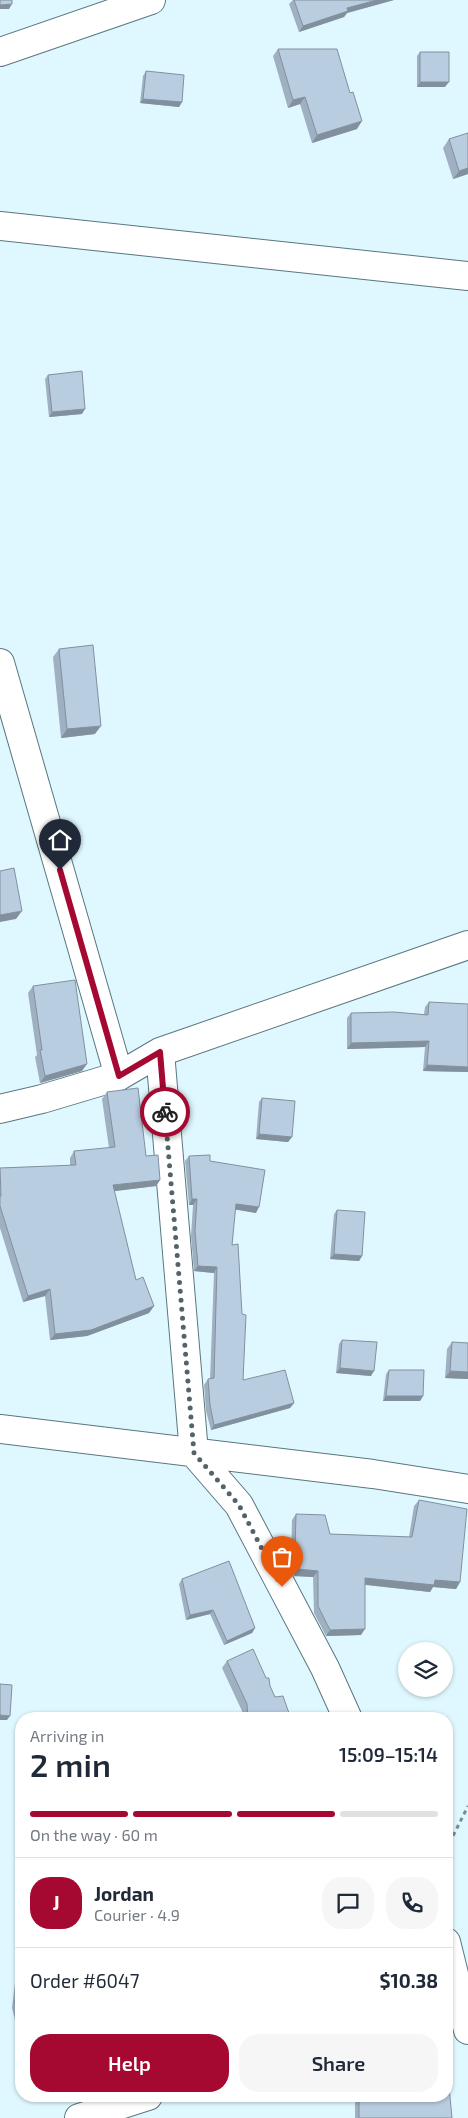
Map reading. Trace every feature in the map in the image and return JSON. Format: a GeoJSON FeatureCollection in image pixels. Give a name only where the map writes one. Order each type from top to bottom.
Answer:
{"type":"FeatureCollection","features":[{"type":"Feature","properties":{"kind":"street"},"geometry":{"type":"LineString","coordinates":[[0,52],[152,0]]}},
{"type":"Feature","properties":{"kind":"street"},"geometry":{"type":"LineString","coordinates":[[0,226],[468,276]]}},
{"type":"Feature","properties":{"kind":"street"},"geometry":{"type":"LineString","coordinates":[[0,663],[119,1076]]}},
{"type":"Feature","properties":{"kind":"street"},"geometry":{"type":"LineString","coordinates":[[0,1109],[42,1099],[119,1076],[160,1052],[468,945]]}},
{"type":"Feature","properties":{"kind":"street"},"geometry":{"type":"LineString","coordinates":[[160,1052],[194,1453],[239,1505],[326,1668],[345,1712]]}},
{"type":"Feature","properties":{"kind":"street"},"geometry":{"type":"LineString","coordinates":[[0,1429],[373,1474],[468,1489]]}},
{"type":"Feature","properties":{"kind":"street"},"geometry":{"type":"LineString","coordinates":[[453,1975],[468,2030]]}},
{"type":"Feature","properties":{"kind":"street"},"geometry":{"type":"LineString","coordinates":[[79,2118],[129,2102]]}},
{"type":"Feature","properties":{"kind":"path"},"geometry":{"type":"LineString","coordinates":[[453,1836],[468,1806]]}},
{"type":"Feature","properties":{"kind":"building"},"geometry":{"type":"Polygon","coordinates":[[[0,0],[12,0],[12,4],[0,5],[0,0]]]}},
{"type":"Feature","properties":{"kind":"building"},"geometry":{"type":"Polygon","coordinates":[[[294,0],[377,0],[347,8],[348,11],[303,26],[294,0]]]}},
{"type":"Feature","properties":{"kind":"building"},"geometry":{"type":"Polygon","coordinates":[[[278,49],[337,49],[350,93],[353,92],[362,121],[317,135],[305,97],[293,100],[278,49]]]}},
{"type":"Feature","properties":{"kind":"building"},"geometry":{"type":"Polygon","coordinates":[[[420,52],[449,52],[449,82],[420,82],[420,52]]]}},
{"type":"Feature","properties":{"kind":"building"},"geometry":{"type":"Polygon","coordinates":[[[146,71],[184,75],[182,102],[143,99],[146,71]]]}},
{"type":"Feature","properties":{"kind":"building"},"geometry":{"type":"Polygon","coordinates":[[[468,133],[468,168],[459,171],[449,139],[468,133]]]}},
{"type":"Feature","properties":{"kind":"building"},"geometry":{"type":"Polygon","coordinates":[[[82,371],[85,409],[52,412],[48,375],[82,371]]]}},
{"type":"Feature","properties":{"kind":"building"},"geometry":{"type":"Polygon","coordinates":[[[93,645],[101,726],[67,729],[59,649],[93,645]]]}},
{"type":"Feature","properties":{"kind":"building"},"geometry":{"type":"Polygon","coordinates":[[[14,868],[22,911],[0,915],[0,871],[14,868]]]}},
{"type":"Feature","properties":{"kind":"building"},"geometry":{"type":"Polygon","coordinates":[[[75,980],[87,1064],[45,1076],[40,1050],[42,1050],[33,986],[75,980]]]}},
{"type":"Feature","properties":{"kind":"building"},"geometry":{"type":"Polygon","coordinates":[[[429,1002],[468,1004],[468,1067],[427,1065],[429,1041],[351,1043],[351,1013],[394,1012],[428,1015],[429,1002]]]}},
{"type":"Feature","properties":{"kind":"building"},"geometry":{"type":"Polygon","coordinates":[[[138,1088],[146,1156],[158,1155],[160,1180],[113,1185],[136,1280],[143,1277],[154,1306],[91,1330],[55,1334],[50,1289],[28,1296],[0,1206],[0,1168],[76,1165],[74,1151],[115,1147],[107,1092],[138,1088]]]}},
{"type":"Feature","properties":{"kind":"building"},"geometry":{"type":"Polygon","coordinates":[[[262,1098],[295,1101],[292,1137],[259,1134],[262,1098]]]}},
{"type":"Feature","properties":{"kind":"building"},"geometry":{"type":"Polygon","coordinates":[[[210,1155],[210,1161],[265,1170],[259,1207],[236,1204],[232,1245],[238,1244],[242,1314],[246,1315],[243,1380],[285,1370],[294,1403],[214,1425],[208,1379],[214,1378],[217,1267],[198,1266],[195,1231],[197,1199],[192,1199],[189,1156],[210,1155]]]}},
{"type":"Feature","properties":{"kind":"building"},"geometry":{"type":"Polygon","coordinates":[[[337,1210],[365,1212],[362,1256],[334,1254],[337,1210]]]}},
{"type":"Feature","properties":{"kind":"building"},"geometry":{"type":"Polygon","coordinates":[[[342,1340],[377,1342],[374,1371],[340,1368],[342,1340]]]}},
{"type":"Feature","properties":{"kind":"building"},"geometry":{"type":"Polygon","coordinates":[[[452,1342],[468,1343],[468,1372],[450,1371],[452,1342]]]}},
{"type":"Feature","properties":{"kind":"building"},"geometry":{"type":"Polygon","coordinates":[[[389,1370],[424,1370],[423,1396],[386,1396],[389,1370]]]}},
{"type":"Feature","properties":{"kind":"building"},"geometry":{"type":"Polygon","coordinates":[[[419,1500],[467,1509],[460,1582],[435,1580],[434,1585],[365,1578],[365,1629],[330,1630],[318,1606],[318,1571],[298,1569],[299,1553],[295,1552],[296,1514],[325,1515],[330,1534],[412,1537],[419,1500]]]}},
{"type":"Feature","properties":{"kind":"building"},"geometry":{"type":"Polygon","coordinates":[[[229,1561],[255,1628],[227,1641],[213,1610],[190,1615],[182,1579],[229,1561]]]}},
{"type":"Feature","properties":{"kind":"building"},"geometry":{"type":"Polygon","coordinates":[[[253,1649],[266,1678],[269,1678],[275,1697],[283,1696],[289,1712],[248,1712],[247,1704],[227,1661],[253,1649]]]}},
{"type":"Feature","properties":{"kind":"building"},"geometry":{"type":"Polygon","coordinates":[[[0,1684],[12,1685],[10,1716],[0,1715],[0,1684]]]}},
{"type":"Feature","properties":{"kind":"building"},"geometry":{"type":"Polygon","coordinates":[[[359,2102],[450,2102],[452,2118],[359,2118],[359,2102]]]}},
{"type":"Feature","properties":{"kind":"way so far"},"geometry":{"type":"LineString","coordinates":[[165,1112],[194,1453],[239,1505],[282,1587]]}},
{"type":"Feature","properties":{"kind":"route"},"geometry":{"type":"LineString","coordinates":[[60,870],[119,1076],[160,1052],[165,1112]]}}]}
